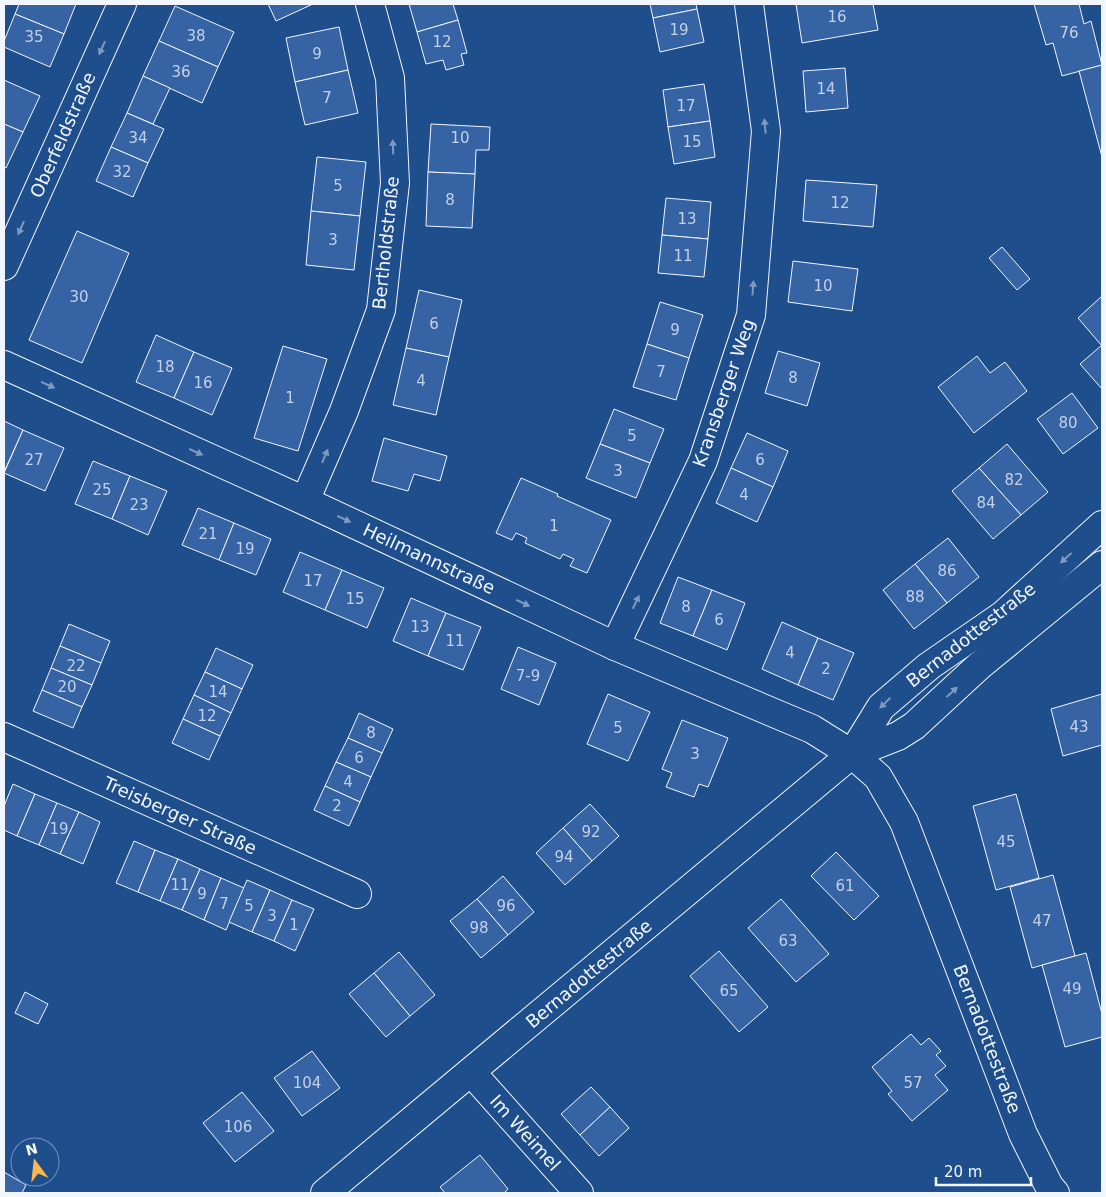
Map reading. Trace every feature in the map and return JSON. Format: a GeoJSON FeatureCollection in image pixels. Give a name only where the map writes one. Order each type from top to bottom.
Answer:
{"type":"FeatureCollection","features":[{"type":"Feature","properties":{"kind":"street","name":"Oberfeldstraße"},"geometry":{"type":"LineString","coordinates":[[4,266],[122,4]]}},
{"type":"Feature","properties":{"kind":"street","name":"Bertholdstraße"},"geometry":{"type":"LineString","coordinates":[[305,501],[344,411],[381,310],[395,183],[390,78],[370,4]]}},
{"type":"Feature","properties":{"kind":"street","name":"Kransberger Weg"},"geometry":{"type":"LineString","coordinates":[[615,646],[703,460],[751,315],[766,131],[749,4]]}},
{"type":"Feature","properties":{"kind":"street","name":"Heilmannstraße"},"geometry":{"type":"LineString","coordinates":[[4,365],[305,501],[615,646],[812,729],[852,754]]}},
{"type":"Feature","properties":{"kind":"street","name":"Bernadottestraße"},"geometry":{"type":"LineString","coordinates":[[325,1193],[852,754],[881,707],[929,666],[1003,615],[1102,526]]}},
{"type":"Feature","properties":{"kind":"street","name":"Bernadottestraße"},"geometry":{"type":"LineString","coordinates":[[852,754],[898,736],[914,726],[991,656],[1102,565]]}},
{"type":"Feature","properties":{"kind":"street","name":"Treisberger Straße"},"geometry":{"type":"LineString","coordinates":[[4,737],[357,894]]}},
{"type":"Feature","properties":{"kind":"street","name":"Bernadottestraße"},"geometry":{"type":"LineString","coordinates":[[852,754],[878,777],[904,822],[1023,1134],[1054,1193]]}},
{"type":"Feature","properties":{"kind":"street","name":"Im Weimel"},"geometry":{"type":"LineString","coordinates":[[471,1072],[579,1193]]}},
{"type":"Feature","properties":{"kind":"building"},"geometry":{"type":"Polygon","coordinates":[[[19,4],[76,4],[64,34],[15,14],[19,4]]]}},
{"type":"Feature","properties":{"kind":"building"},"geometry":{"type":"Polygon","coordinates":[[[268,4],[313,4],[276,21],[268,4]]]}},
{"type":"Feature","properties":{"kind":"building"},"geometry":{"type":"Polygon","coordinates":[[[409,4],[453,4],[458,20],[417,32],[409,4]]]}},
{"type":"Feature","properties":{"kind":"building"},"geometry":{"type":"Polygon","coordinates":[[[650,4],[696,4],[697,9],[653,18],[650,4]]]}},
{"type":"Feature","properties":{"kind":"building"},"geometry":{"type":"Polygon","coordinates":[[[796,4],[873,4],[878,30],[802,43],[796,4]]]}},
{"type":"Feature","properties":{"kind":"building"},"geometry":{"type":"Polygon","coordinates":[[[1034,4],[1079,4],[1084,24],[1091,21],[1102,65],[1062,76],[1053,43],[1046,45],[1034,4]]]}},
{"type":"Feature","properties":{"kind":"building"},"geometry":{"type":"Polygon","coordinates":[[[175,6],[234,32],[218,67],[159,41],[175,6]]]}},
{"type":"Feature","properties":{"kind":"building"},"geometry":{"type":"Polygon","coordinates":[[[697,9],[704,42],[660,52],[653,18],[697,9]]]}},
{"type":"Feature","properties":{"kind":"building"},"geometry":{"type":"Polygon","coordinates":[[[15,14],[64,34],[50,67],[4,47],[4,41],[15,14]]]}},
{"type":"Feature","properties":{"kind":"building"},"geometry":{"type":"Polygon","coordinates":[[[458,20],[467,53],[461,54],[464,65],[446,70],[443,60],[426,64],[417,32],[458,20]]]}},
{"type":"Feature","properties":{"kind":"building"},"geometry":{"type":"Polygon","coordinates":[[[339,27],[348,70],[295,82],[286,38],[339,27]]]}},
{"type":"Feature","properties":{"kind":"building"},"geometry":{"type":"Polygon","coordinates":[[[159,41],[218,67],[202,103],[143,76],[159,41]]]}},
{"type":"Feature","properties":{"kind":"building"},"geometry":{"type":"Polygon","coordinates":[[[1102,65],[1102,157],[1079,71],[1102,65]]]}},
{"type":"Feature","properties":{"kind":"building"},"geometry":{"type":"Polygon","coordinates":[[[845,68],[848,108],[806,112],[803,71],[845,68]]]}},
{"type":"Feature","properties":{"kind":"building"},"geometry":{"type":"Polygon","coordinates":[[[348,70],[358,113],[305,125],[295,82],[348,70]]]}},
{"type":"Feature","properties":{"kind":"building"},"geometry":{"type":"Polygon","coordinates":[[[143,76],[170,88],[153,124],[127,113],[143,76]]]}},
{"type":"Feature","properties":{"kind":"building"},"geometry":{"type":"Polygon","coordinates":[[[4,80],[40,96],[23,132],[4,124],[4,80]]]}},
{"type":"Feature","properties":{"kind":"building"},"geometry":{"type":"Polygon","coordinates":[[[704,84],[710,121],[668,127],[663,90],[704,84]]]}},
{"type":"Feature","properties":{"kind":"building"},"geometry":{"type":"Polygon","coordinates":[[[127,113],[164,129],[148,163],[111,147],[127,113]]]}},
{"type":"Feature","properties":{"kind":"building"},"geometry":{"type":"Polygon","coordinates":[[[710,121],[715,157],[674,164],[668,127],[710,121]]]}},
{"type":"Feature","properties":{"kind":"building"},"geometry":{"type":"Polygon","coordinates":[[[4,124],[23,132],[6,168],[4,167],[4,124]]]}},
{"type":"Feature","properties":{"kind":"building"},"geometry":{"type":"Polygon","coordinates":[[[431,124],[490,127],[489,150],[476,150],[475,174],[428,172],[431,124]]]}},
{"type":"Feature","properties":{"kind":"building"},"geometry":{"type":"Polygon","coordinates":[[[111,147],[148,163],[133,197],[96,181],[111,147]]]}},
{"type":"Feature","properties":{"kind":"building"},"geometry":{"type":"Polygon","coordinates":[[[317,157],[366,162],[360,216],[311,211],[317,157]]]}},
{"type":"Feature","properties":{"kind":"building"},"geometry":{"type":"Polygon","coordinates":[[[428,172],[475,174],[472,228],[426,226],[428,172]]]}},
{"type":"Feature","properties":{"kind":"building"},"geometry":{"type":"Polygon","coordinates":[[[806,180],[877,185],[873,227],[803,221],[806,180]]]}},
{"type":"Feature","properties":{"kind":"building"},"geometry":{"type":"Polygon","coordinates":[[[666,198],[711,202],[708,239],[662,235],[666,198]]]}},
{"type":"Feature","properties":{"kind":"building"},"geometry":{"type":"Polygon","coordinates":[[[311,211],[360,216],[354,270],[306,265],[311,211]]]}},
{"type":"Feature","properties":{"kind":"building"},"geometry":{"type":"Polygon","coordinates":[[[77,231],[129,253],[82,363],[29,340],[77,231]]]}},
{"type":"Feature","properties":{"kind":"building"},"geometry":{"type":"Polygon","coordinates":[[[662,235],[708,239],[704,277],[658,273],[662,235]]]}},
{"type":"Feature","properties":{"kind":"building"},"geometry":{"type":"Polygon","coordinates":[[[1002,247],[1030,279],[1017,290],[989,258],[1002,247]]]}},
{"type":"Feature","properties":{"kind":"building"},"geometry":{"type":"Polygon","coordinates":[[[793,261],[858,269],[852,311],[788,302],[793,261]]]}},
{"type":"Feature","properties":{"kind":"building"},"geometry":{"type":"Polygon","coordinates":[[[419,290],[462,300],[449,357],[406,348],[419,290]]]}},
{"type":"Feature","properties":{"kind":"building"},"geometry":{"type":"Polygon","coordinates":[[[1102,298],[1102,346],[1078,318],[1102,298]]]}},
{"type":"Feature","properties":{"kind":"building"},"geometry":{"type":"Polygon","coordinates":[[[660,302],[703,315],[689,358],[647,344],[660,302]]]}},
{"type":"Feature","properties":{"kind":"building"},"geometry":{"type":"Polygon","coordinates":[[[156,335],[194,352],[174,398],[136,382],[156,335]]]}},
{"type":"Feature","properties":{"kind":"building"},"geometry":{"type":"Polygon","coordinates":[[[647,344],[689,358],[676,400],[633,387],[647,344]]]}},
{"type":"Feature","properties":{"kind":"building"},"geometry":{"type":"Polygon","coordinates":[[[1102,345],[1102,389],[1080,364],[1102,345]]]}},
{"type":"Feature","properties":{"kind":"building"},"geometry":{"type":"Polygon","coordinates":[[[283,346],[327,359],[298,451],[254,438],[283,346]]]}},
{"type":"Feature","properties":{"kind":"building"},"geometry":{"type":"Polygon","coordinates":[[[406,348],[449,357],[436,415],[393,405],[406,348]]]}},
{"type":"Feature","properties":{"kind":"building"},"geometry":{"type":"Polygon","coordinates":[[[778,351],[820,363],[807,406],[765,393],[778,351]]]}},
{"type":"Feature","properties":{"kind":"building"},"geometry":{"type":"Polygon","coordinates":[[[194,352],[232,368],[212,415],[174,398],[194,352]]]}},
{"type":"Feature","properties":{"kind":"building"},"geometry":{"type":"Polygon","coordinates":[[[977,356],[990,373],[1005,362],[1027,391],[974,433],[938,387],[977,356]]]}},
{"type":"Feature","properties":{"kind":"building"},"geometry":{"type":"Polygon","coordinates":[[[1072,393],[1098,428],[1063,454],[1037,419],[1072,393]]]}},
{"type":"Feature","properties":{"kind":"building"},"geometry":{"type":"Polygon","coordinates":[[[614,409],[664,429],[650,463],[600,444],[614,409]]]}},
{"type":"Feature","properties":{"kind":"building"},"geometry":{"type":"Polygon","coordinates":[[[4,421],[23,430],[4,472],[4,421]]]}},
{"type":"Feature","properties":{"kind":"building"},"geometry":{"type":"Polygon","coordinates":[[[23,430],[64,448],[45,491],[4,473],[23,430]]]}},
{"type":"Feature","properties":{"kind":"building"},"geometry":{"type":"Polygon","coordinates":[[[747,433],[788,451],[773,487],[731,468],[747,433]]]}},
{"type":"Feature","properties":{"kind":"building"},"geometry":{"type":"Polygon","coordinates":[[[384,438],[447,456],[440,481],[414,474],[408,491],[372,481],[384,438]]]}},
{"type":"Feature","properties":{"kind":"building"},"geometry":{"type":"Polygon","coordinates":[[[600,444],[650,463],[636,498],[586,478],[600,444]]]}},
{"type":"Feature","properties":{"kind":"building"},"geometry":{"type":"Polygon","coordinates":[[[1007,444],[1048,492],[1021,515],[979,468],[1007,444]]]}},
{"type":"Feature","properties":{"kind":"building"},"geometry":{"type":"Polygon","coordinates":[[[93,461],[130,476],[112,519],[75,504],[93,461]]]}},
{"type":"Feature","properties":{"kind":"building"},"geometry":{"type":"Polygon","coordinates":[[[731,468],[773,487],[757,522],[716,503],[731,468]]]}},
{"type":"Feature","properties":{"kind":"building"},"geometry":{"type":"Polygon","coordinates":[[[979,468],[1021,515],[993,539],[952,491],[979,468]]]}},
{"type":"Feature","properties":{"kind":"building"},"geometry":{"type":"Polygon","coordinates":[[[130,476],[167,491],[148,535],[112,519],[130,476]]]}},
{"type":"Feature","properties":{"kind":"building"},"geometry":{"type":"Polygon","coordinates":[[[521,478],[611,520],[587,573],[570,566],[574,559],[563,554],[560,559],[525,543],[527,538],[516,533],[512,540],[496,533],[521,478]]]}},
{"type":"Feature","properties":{"kind":"building"},"geometry":{"type":"Polygon","coordinates":[[[198,508],[234,523],[219,560],[182,545],[198,508]]]}},
{"type":"Feature","properties":{"kind":"building"},"geometry":{"type":"Polygon","coordinates":[[[234,523],[271,539],[256,575],[219,560],[234,523]]]}},
{"type":"Feature","properties":{"kind":"building"},"geometry":{"type":"Polygon","coordinates":[[[948,538],[979,577],[947,603],[915,564],[948,538]]]}},
{"type":"Feature","properties":{"kind":"building"},"geometry":{"type":"Polygon","coordinates":[[[300,552],[342,570],[325,610],[283,592],[300,552]]]}},
{"type":"Feature","properties":{"kind":"building"},"geometry":{"type":"Polygon","coordinates":[[[915,564],[947,603],[914,629],[883,590],[915,564]]]}},
{"type":"Feature","properties":{"kind":"building"},"geometry":{"type":"Polygon","coordinates":[[[342,570],[384,588],[367,628],[325,610],[342,570]]]}},
{"type":"Feature","properties":{"kind":"building"},"geometry":{"type":"Polygon","coordinates":[[[678,577],[712,590],[693,636],[660,623],[678,577]]]}},
{"type":"Feature","properties":{"kind":"building"},"geometry":{"type":"Polygon","coordinates":[[[712,590],[745,603],[727,650],[693,636],[712,590]]]}},
{"type":"Feature","properties":{"kind":"building"},"geometry":{"type":"Polygon","coordinates":[[[411,598],[446,613],[428,656],[393,641],[411,598]]]}},
{"type":"Feature","properties":{"kind":"building"},"geometry":{"type":"Polygon","coordinates":[[[446,613],[481,627],[463,670],[428,656],[446,613]]]}},
{"type":"Feature","properties":{"kind":"building"},"geometry":{"type":"Polygon","coordinates":[[[782,622],[818,638],[798,685],[762,669],[782,622]]]}},
{"type":"Feature","properties":{"kind":"building"},"geometry":{"type":"Polygon","coordinates":[[[69,624],[110,641],[101,663],[60,646],[69,624]]]}},
{"type":"Feature","properties":{"kind":"building"},"geometry":{"type":"Polygon","coordinates":[[[818,638],[854,653],[833,700],[798,685],[818,638]]]}},
{"type":"Feature","properties":{"kind":"building"},"geometry":{"type":"Polygon","coordinates":[[[60,646],[101,663],[92,685],[51,668],[60,646]]]}},
{"type":"Feature","properties":{"kind":"building"},"geometry":{"type":"Polygon","coordinates":[[[518,647],[556,663],[539,705],[501,689],[518,647]]]}},
{"type":"Feature","properties":{"kind":"building"},"geometry":{"type":"Polygon","coordinates":[[[216,648],[253,665],[242,689],[205,672],[216,648]]]}},
{"type":"Feature","properties":{"kind":"building"},"geometry":{"type":"Polygon","coordinates":[[[51,668],[92,685],[82,707],[42,690],[51,668]]]}},
{"type":"Feature","properties":{"kind":"building"},"geometry":{"type":"Polygon","coordinates":[[[205,672],[242,689],[231,713],[194,695],[205,672]]]}},
{"type":"Feature","properties":{"kind":"building"},"geometry":{"type":"Polygon","coordinates":[[[42,690],[82,707],[73,728],[33,711],[42,690]]]}},
{"type":"Feature","properties":{"kind":"building"},"geometry":{"type":"Polygon","coordinates":[[[608,694],[650,712],[628,761],[587,744],[608,694]]]}},
{"type":"Feature","properties":{"kind":"building"},"geometry":{"type":"Polygon","coordinates":[[[1102,694],[1102,745],[1063,756],[1051,709],[1102,694]]]}},
{"type":"Feature","properties":{"kind":"building"},"geometry":{"type":"Polygon","coordinates":[[[194,695],[231,713],[220,736],[183,719],[194,695]]]}},
{"type":"Feature","properties":{"kind":"building"},"geometry":{"type":"Polygon","coordinates":[[[359,713],[393,729],[382,753],[348,738],[359,713]]]}},
{"type":"Feature","properties":{"kind":"building"},"geometry":{"type":"Polygon","coordinates":[[[183,719],[220,736],[209,760],[172,743],[183,719]]]}},
{"type":"Feature","properties":{"kind":"building"},"geometry":{"type":"Polygon","coordinates":[[[682,720],[728,738],[708,787],[699,784],[694,797],[666,787],[672,773],[662,769],[682,720]]]}},
{"type":"Feature","properties":{"kind":"building"},"geometry":{"type":"Polygon","coordinates":[[[348,738],[382,753],[371,777],[336,762],[348,738]]]}},
{"type":"Feature","properties":{"kind":"building"},"geometry":{"type":"Polygon","coordinates":[[[336,762],[371,777],[360,802],[325,786],[336,762]]]}},
{"type":"Feature","properties":{"kind":"building"},"geometry":{"type":"Polygon","coordinates":[[[13,784],[35,794],[17,836],[4,830],[4,806],[13,784]]]}},
{"type":"Feature","properties":{"kind":"building"},"geometry":{"type":"Polygon","coordinates":[[[325,786],[360,802],[349,826],[314,810],[325,786]]]}},
{"type":"Feature","properties":{"kind":"building"},"geometry":{"type":"Polygon","coordinates":[[[35,794],[57,803],[39,845],[17,836],[35,794]]]}},
{"type":"Feature","properties":{"kind":"building"},"geometry":{"type":"Polygon","coordinates":[[[1016,794],[1039,878],[996,890],[973,806],[1016,794]]]}},
{"type":"Feature","properties":{"kind":"building"},"geometry":{"type":"Polygon","coordinates":[[[57,803],[79,812],[60,854],[39,845],[57,803]]]}},
{"type":"Feature","properties":{"kind":"building"},"geometry":{"type":"Polygon","coordinates":[[[590,804],[619,836],[592,861],[563,828],[590,804]]]}},
{"type":"Feature","properties":{"kind":"building"},"geometry":{"type":"Polygon","coordinates":[[[79,812],[100,822],[83,864],[60,854],[79,812]]]}},
{"type":"Feature","properties":{"kind":"building"},"geometry":{"type":"Polygon","coordinates":[[[563,828],[592,861],[565,885],[536,853],[563,828]]]}},
{"type":"Feature","properties":{"kind":"building"},"geometry":{"type":"Polygon","coordinates":[[[134,841],[155,850],[138,892],[116,883],[134,841]]]}},
{"type":"Feature","properties":{"kind":"building"},"geometry":{"type":"Polygon","coordinates":[[[155,850],[178,859],[160,901],[138,892],[155,850]]]}},
{"type":"Feature","properties":{"kind":"building"},"geometry":{"type":"Polygon","coordinates":[[[836,852],[879,896],[854,920],[811,876],[836,852]]]}},
{"type":"Feature","properties":{"kind":"building"},"geometry":{"type":"Polygon","coordinates":[[[178,859],[200,869],[182,910],[160,901],[178,859]]]}},
{"type":"Feature","properties":{"kind":"building"},"geometry":{"type":"Polygon","coordinates":[[[200,869],[221,878],[204,920],[182,910],[200,869]]]}},
{"type":"Feature","properties":{"kind":"building"},"geometry":{"type":"Polygon","coordinates":[[[1053,875],[1075,956],[1032,968],[1010,887],[1053,875]]]}},
{"type":"Feature","properties":{"kind":"building"},"geometry":{"type":"Polygon","coordinates":[[[503,876],[534,912],[508,935],[477,899],[503,876]]]}},
{"type":"Feature","properties":{"kind":"building"},"geometry":{"type":"Polygon","coordinates":[[[221,878],[244,888],[226,930],[204,920],[221,878]]]}},
{"type":"Feature","properties":{"kind":"building"},"geometry":{"type":"Polygon","coordinates":[[[247,880],[270,890],[252,932],[229,922],[247,880]]]}},
{"type":"Feature","properties":{"kind":"building"},"geometry":{"type":"Polygon","coordinates":[[[270,890],[292,900],[274,941],[252,932],[270,890]]]}},
{"type":"Feature","properties":{"kind":"building"},"geometry":{"type":"Polygon","coordinates":[[[477,899],[508,935],[481,958],[450,921],[477,899]]]}},
{"type":"Feature","properties":{"kind":"building"},"geometry":{"type":"Polygon","coordinates":[[[781,899],[829,954],[796,982],[748,928],[781,899]]]}},
{"type":"Feature","properties":{"kind":"building"},"geometry":{"type":"Polygon","coordinates":[[[292,900],[314,909],[295,951],[274,941],[292,900]]]}},
{"type":"Feature","properties":{"kind":"building"},"geometry":{"type":"Polygon","coordinates":[[[719,951],[768,1007],[739,1032],[690,976],[719,951]]]}},
{"type":"Feature","properties":{"kind":"building"},"geometry":{"type":"Polygon","coordinates":[[[399,952],[435,995],[410,1016],[374,973],[399,952]]]}},
{"type":"Feature","properties":{"kind":"building"},"geometry":{"type":"Polygon","coordinates":[[[1086,953],[1102,1014],[1102,1037],[1065,1047],[1042,965],[1086,953]]]}},
{"type":"Feature","properties":{"kind":"building"},"geometry":{"type":"Polygon","coordinates":[[[374,973],[410,1016],[386,1037],[349,994],[374,973]]]}},
{"type":"Feature","properties":{"kind":"building"},"geometry":{"type":"Polygon","coordinates":[[[25,992],[48,1004],[38,1024],[15,1013],[25,992]]]}},
{"type":"Feature","properties":{"kind":"building"},"geometry":{"type":"Polygon","coordinates":[[[911,1034],[921,1045],[929,1038],[941,1051],[936,1055],[946,1066],[935,1075],[948,1090],[912,1121],[888,1094],[892,1091],[872,1067],[911,1034]]]}},
{"type":"Feature","properties":{"kind":"building"},"geometry":{"type":"Polygon","coordinates":[[[312,1051],[340,1088],[302,1116],[274,1078],[312,1051]]]}},
{"type":"Feature","properties":{"kind":"building"},"geometry":{"type":"Polygon","coordinates":[[[591,1087],[610,1107],[580,1135],[561,1114],[591,1087]]]}},
{"type":"Feature","properties":{"kind":"building"},"geometry":{"type":"Polygon","coordinates":[[[242,1092],[274,1131],[235,1162],[203,1123],[242,1092]]]}},
{"type":"Feature","properties":{"kind":"building"},"geometry":{"type":"Polygon","coordinates":[[[610,1107],[629,1128],[599,1156],[580,1135],[610,1107]]]}},
{"type":"Feature","properties":{"kind":"building"},"geometry":{"type":"Polygon","coordinates":[[[480,1155],[508,1189],[504,1193],[445,1193],[440,1187],[480,1155]]]}},
{"type":"Feature","properties":{"kind":"building"},"geometry":{"type":"Polygon","coordinates":[[[4,1172],[10,1176],[10,1187],[25,1187],[22,1193],[4,1193],[4,1172]]]}}]}
